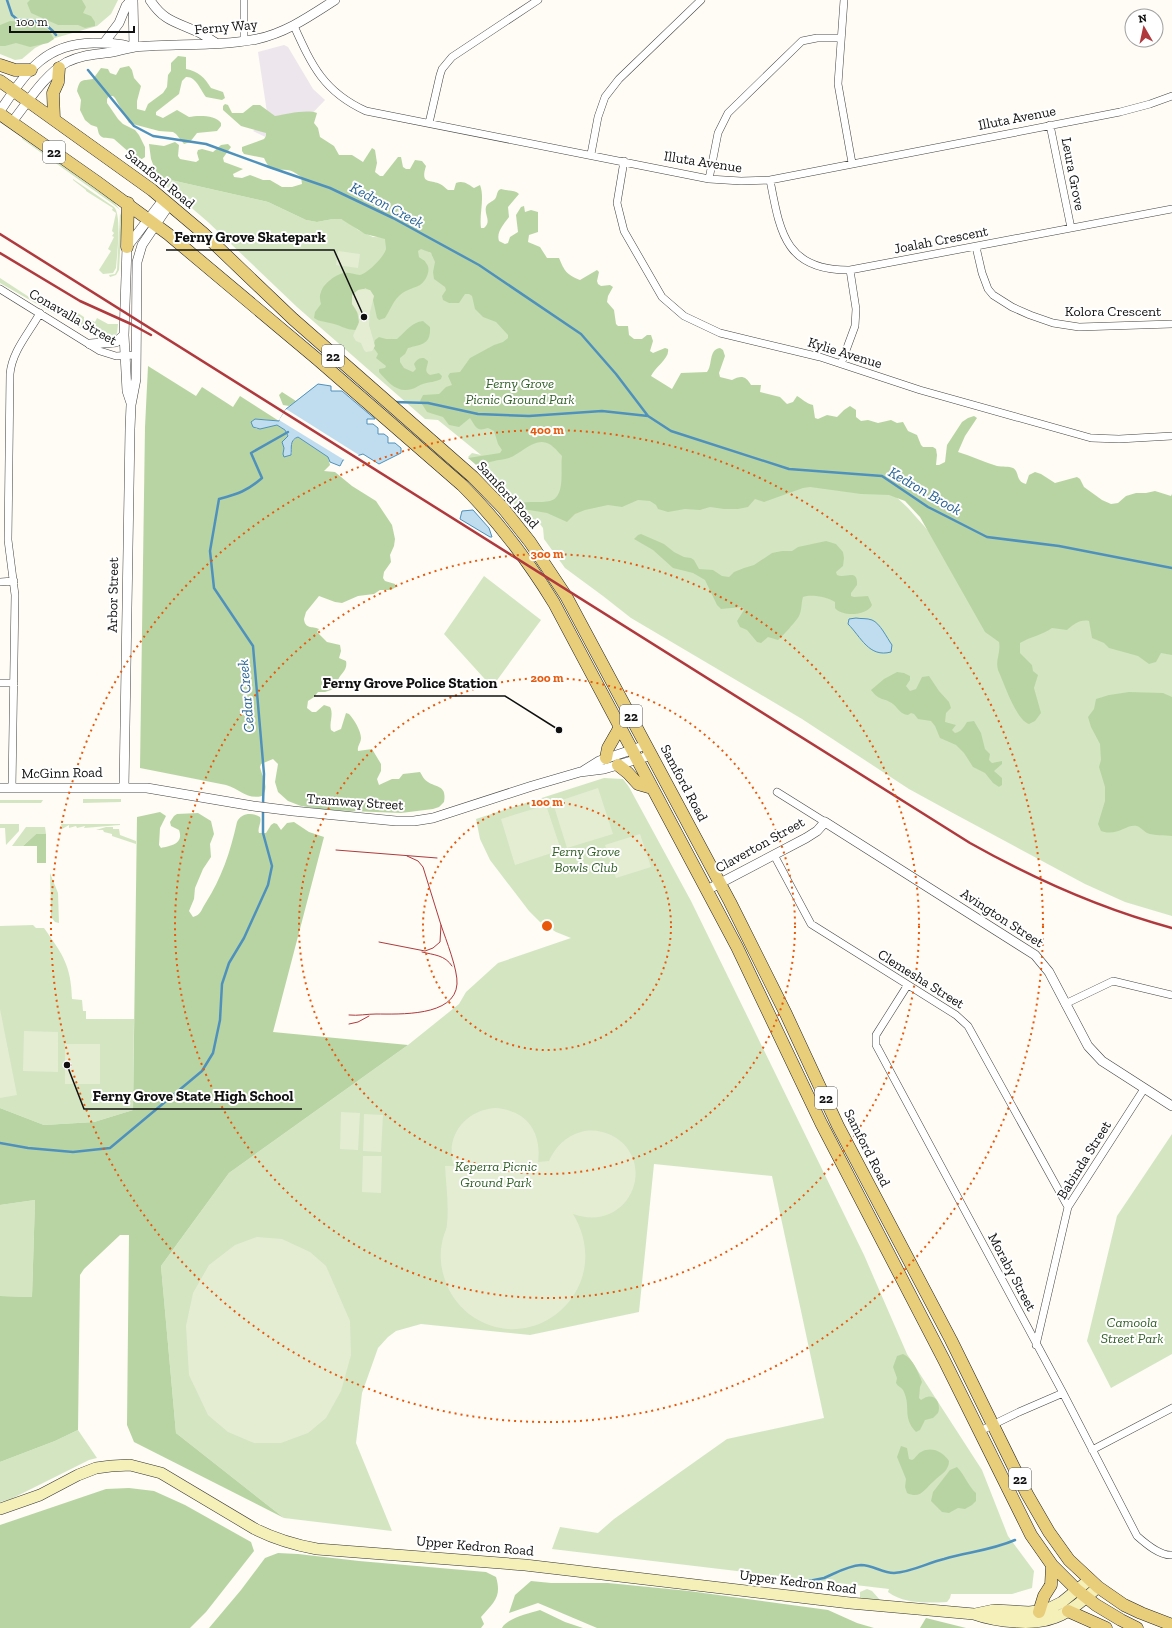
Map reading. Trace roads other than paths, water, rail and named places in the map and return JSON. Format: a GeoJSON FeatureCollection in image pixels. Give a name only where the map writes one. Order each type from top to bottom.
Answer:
{"type":"FeatureCollection","features":[{"type":"Feature","properties":{"kind":"main road"},"geometry":{"type":"LineString","coordinates":[[0,65],[16,70],[31,70]]}},
{"type":"Feature","properties":{"kind":"main road"},"geometry":{"type":"LineString","coordinates":[[54,119],[53,93],[58,82],[59,68]]}},
{"type":"Feature","properties":{"kind":"main road","name":"Samford Road"},"geometry":{"type":"LineString","coordinates":[[0,81],[110,158],[203,233],[293,319],[474,477],[503,508],[530,542],[566,596],[720,884],[786,1014],[838,1126],[951,1340],[1027,1494],[1048,1532],[1069,1560],[1094,1584],[1124,1605],[1172,1625]]}},
{"type":"Feature","properties":{"kind":"main road","name":"Samford Road"},"geometry":{"type":"LineString","coordinates":[[0,112],[128,203],[207,266],[386,419],[478,501],[520,550],[534,569],[554,603],[737,947],[830,1143],[919,1311],[1031,1535],[1052,1565],[1081,1594],[1133,1627]]}},
{"type":"Feature","properties":{"kind":"main road"},"geometry":{"type":"LineString","coordinates":[[127,247],[128,203]]}},
{"type":"Feature","properties":{"kind":"main road"},"geometry":{"type":"LineString","coordinates":[[606,758],[608,748],[620,727]]}},
{"type":"Feature","properties":{"kind":"main road"},"geometry":{"type":"LineString","coordinates":[[618,765],[638,784],[652,788]]}},
{"type":"Feature","properties":{"kind":"main road","name":"Upper Kedron Road"},"geometry":{"type":"LineString","coordinates":[[0,1509],[40,1495],[78,1475],[96,1468],[130,1465],[161,1474],[270,1537],[317,1549],[525,1565],[850,1603],[974,1614],[994,1610],[1022,1621],[1047,1621],[1068,1612],[1081,1594]]}},
{"type":"Feature","properties":{"kind":"main road"},"geometry":{"type":"LineString","coordinates":[[1039,1612],[1044,1596],[1051,1585],[1052,1565]]}},
{"type":"Feature","properties":{"kind":"main road","name":"Upper Kedron Road"},"geometry":{"type":"LineString","coordinates":[[1022,1621],[1081,1594],[1094,1584]]}},
{"type":"Feature","properties":{"kind":"main road"},"geometry":{"type":"LineString","coordinates":[[1068,1612],[1106,1628]]}},
{"type":"Feature","properties":{"kind":"street"},"geometry":{"type":"LineString","coordinates":[[104,43],[119,23],[126,6],[132,0]]}},
{"type":"Feature","properties":{"kind":"street"},"geometry":{"type":"LineString","coordinates":[[132,0],[134,47]]}},
{"type":"Feature","properties":{"kind":"street"},"geometry":{"type":"LineString","coordinates":[[150,0],[163,16],[171,22],[199,32],[216,43]]}},
{"type":"Feature","properties":{"kind":"street"},"geometry":{"type":"LineString","coordinates":[[244,0],[244,41]]}},
{"type":"Feature","properties":{"kind":"street","name":"Ferny Way"},"geometry":{"type":"LineString","coordinates":[[12,122],[46,80],[59,68],[82,56],[100,52],[117,52],[134,47],[244,41],[269,36],[294,26],[335,0]]}},
{"type":"Feature","properties":{"kind":"street"},"geometry":{"type":"LineString","coordinates":[[429,123],[442,69],[452,56],[538,0]]}},
{"type":"Feature","properties":{"kind":"street"},"geometry":{"type":"LineString","coordinates":[[591,154],[598,117],[605,98],[620,79],[701,0]]}},
{"type":"Feature","properties":{"kind":"street"},"geometry":{"type":"LineString","coordinates":[[844,0],[838,84],[852,163]]}},
{"type":"Feature","properties":{"kind":"street","name":"Illuta Avenue"},"geometry":{"type":"LineString","coordinates":[[294,26],[312,65],[332,90],[348,103],[366,111],[591,154],[709,179],[741,182],[770,180],[1120,112],[1172,96]]}},
{"type":"Feature","properties":{"kind":"street"},"geometry":{"type":"LineString","coordinates":[[709,179],[718,133],[728,113],[802,41],[816,38],[841,38]]}},
{"type":"Feature","properties":{"kind":"street","name":"Ferny Way"},"geometry":{"type":"LineString","coordinates":[[0,112],[14,91],[45,56],[62,48],[82,43],[114,43],[134,47]]}},
{"type":"Feature","properties":{"kind":"street","name":"Leura Grove"},"geometry":{"type":"LineString","coordinates":[[1050,125],[1070,228]]}},
{"type":"Feature","properties":{"kind":"street","name":"Kylie Avenue"},"geometry":{"type":"LineString","coordinates":[[624,161],[617,202],[624,231],[662,297],[684,316],[720,332],[820,357],[927,392],[1091,438],[1119,439],[1172,436]]}},
{"type":"Feature","properties":{"kind":"street","name":"Joalah Crescent"},"geometry":{"type":"LineString","coordinates":[[770,180],[782,233],[797,255],[824,268],[839,270],[850,270],[976,247],[1172,209]]}},
{"type":"Feature","properties":{"kind":"street","name":"Arbor Street"},"geometry":{"type":"LineString","coordinates":[[131,404],[127,391],[124,336],[127,247],[152,221],[166,202]]}},
{"type":"Feature","properties":{"kind":"street","name":"Arbor Street"},"geometry":{"type":"LineString","coordinates":[[124,787],[128,498],[131,404],[136,379],[138,257],[152,221]]}},
{"type":"Feature","properties":{"kind":"street","name":"Kolora Crescent"},"geometry":{"type":"LineString","coordinates":[[976,247],[982,273],[988,289],[993,295],[1012,307],[1030,315],[1053,323],[1078,327],[1172,324]]}},
{"type":"Feature","properties":{"kind":"street"},"geometry":{"type":"LineString","coordinates":[[841,364],[855,326],[856,309],[850,270]]}},
{"type":"Feature","properties":{"kind":"street","name":"Conavalla Street"},"geometry":{"type":"LineString","coordinates":[[0,288],[40,314],[111,355],[136,355]]}},
{"type":"Feature","properties":{"kind":"street"},"geometry":{"type":"LineString","coordinates":[[12,788],[14,581],[8,540],[10,374],[12,361],[40,314]]}},
{"type":"Feature","properties":{"kind":"street"},"geometry":{"type":"LineString","coordinates":[[90,344],[113,343],[120,340],[124,336]]}},
{"type":"Feature","properties":{"kind":"street"},"geometry":{"type":"LineString","coordinates":[[0,450],[8,449]]}},
{"type":"Feature","properties":{"kind":"street"},"geometry":{"type":"LineString","coordinates":[[0,582],[14,581]]}},
{"type":"Feature","properties":{"kind":"street"},"geometry":{"type":"LineString","coordinates":[[0,683],[14,683]]}},
{"type":"Feature","properties":{"kind":"street","name":"Tramway Street"},"geometry":{"type":"LineString","coordinates":[[580,772],[606,758],[649,750]]}},
{"type":"Feature","properties":{"kind":"street","name":"Tramway Street"},"geometry":{"type":"LineString","coordinates":[[124,787],[147,788],[253,806],[293,811],[389,821],[414,820],[433,818],[489,799],[580,772],[604,769],[618,765],[634,754]]}},
{"type":"Feature","properties":{"kind":"street","name":"McGinn Road"},"geometry":{"type":"LineString","coordinates":[[0,788],[124,787]]}},
{"type":"Feature","properties":{"kind":"street","name":"Avington Street"},"geometry":{"type":"LineString","coordinates":[[777,792],[1035,955],[1049,972],[1065,1004],[1093,1053],[1102,1061],[1172,1106]]}},
{"type":"Feature","properties":{"kind":"street","name":"Claverton Street"},"geometry":{"type":"LineString","coordinates":[[707,890],[811,835],[825,822]]}},
{"type":"Feature","properties":{"kind":"street","name":"Clemesha Street"},"geometry":{"type":"LineString","coordinates":[[774,855],[811,924],[907,986],[956,1015],[968,1026],[1068,1208]]}},
{"type":"Feature","properties":{"kind":"street"},"geometry":{"type":"LineString","coordinates":[[1065,1004],[1113,981],[1172,995]]}},
{"type":"Feature","properties":{"kind":"street","name":"Moraby Street"},"geometry":{"type":"LineString","coordinates":[[907,986],[876,1036],[876,1046],[1063,1393],[1137,1536],[1146,1544],[1166,1555],[1172,1554]]}},
{"type":"Feature","properties":{"kind":"street","name":"Babinda Street"},"geometry":{"type":"LineString","coordinates":[[1036,1345],[1068,1208],[1144,1089]]}},
{"type":"Feature","properties":{"kind":"street"},"geometry":{"type":"LineString","coordinates":[[980,1431],[1063,1393]]}},
{"type":"Feature","properties":{"kind":"street"},"geometry":{"type":"LineString","coordinates":[[1092,1450],[1172,1408]]}},
{"type":"Feature","properties":{"kind":"water"},"geometry":{"type":"Polygon","coordinates":[[[318,384],[331,386],[331,391],[342,391],[375,419],[367,419],[367,424],[373,424],[378,428],[378,434],[384,434],[388,437],[388,443],[395,443],[401,448],[401,453],[379,464],[363,454],[343,460],[340,466],[330,462],[328,457],[298,437],[292,442],[291,455],[284,457],[282,442],[288,436],[285,430],[277,425],[260,429],[253,427],[251,422],[255,419],[279,421],[286,409],[318,384]]]}},
{"type":"Feature","properties":{"kind":"water"},"geometry":{"type":"Polygon","coordinates":[[[473,510],[489,528],[492,537],[460,519],[462,511],[473,510]]]}},
{"type":"Feature","properties":{"kind":"water"},"geometry":{"type":"Polygon","coordinates":[[[849,619],[870,619],[878,624],[892,645],[891,652],[877,652],[866,645],[848,624],[849,619]]]}},
{"type":"Feature","properties":{"kind":"waterway","name":"Kedron Creek"},"geometry":{"type":"LineString","coordinates":[[7,0],[12,15],[18,20],[39,22],[48,26],[56,35]]}},
{"type":"Feature","properties":{"kind":"waterway","name":"Kedron Creek"},"geometry":{"type":"LineString","coordinates":[[88,70],[134,126],[153,136],[206,144],[330,188],[393,218],[479,265],[581,334],[616,374],[648,416],[671,431],[789,469],[882,476],[928,507],[987,537],[1059,546],[1172,568]]}},
{"type":"Feature","properties":{"kind":"waterway","name":"Cedar Creek"},"geometry":{"type":"LineString","coordinates":[[394,402],[428,403],[478,414],[529,416],[602,411],[648,416]]}},
{"type":"Feature","properties":{"kind":"waterway","name":"Cedar Creek"},"geometry":{"type":"LineString","coordinates":[[263,804],[264,774],[253,646],[214,588],[210,551],[219,499],[242,492],[262,478],[251,453],[288,432]]}},
{"type":"Feature","properties":{"kind":"waterway","name":"Cedar Creek"},"geometry":{"type":"LineString","coordinates":[[0,1143],[28,1148],[73,1152],[110,1148],[202,1071],[213,1053],[220,1020],[222,984],[229,963],[244,938],[268,885],[272,866],[263,833],[263,809]]}},
{"type":"Feature","properties":{"kind":"waterway"},"geometry":{"type":"LineString","coordinates":[[809,1581],[824,1578],[846,1568],[861,1565],[870,1566],[890,1573],[901,1572],[1015,1540]]}},
{"type":"Feature","properties":{"kind":"tram line"},"geometry":{"type":"LineString","coordinates":[[336,850],[437,858]]}},
{"type":"Feature","properties":{"kind":"tram line"},"geometry":{"type":"LineString","coordinates":[[379,942],[425,951],[433,948],[440,942],[441,925],[423,867],[418,861],[407,856]]}},
{"type":"Feature","properties":{"kind":"tram line"},"geometry":{"type":"LineString","coordinates":[[349,1015],[411,1013],[437,1008],[447,1003],[454,995],[457,978],[441,925]]}},
{"type":"Feature","properties":{"kind":"tram line"},"geometry":{"type":"LineString","coordinates":[[422,952],[443,958],[452,966]]}},
{"type":"Feature","properties":{"kind":"tram line"},"geometry":{"type":"LineString","coordinates":[[349,1024],[358,1022],[369,1016]]}},
{"type":"Feature","properties":{"kind":"railway"},"geometry":{"type":"LineString","coordinates":[[0,234],[970,843],[1019,869],[1068,892],[1119,912],[1172,928]]}},
{"type":"Feature","properties":{"kind":"railway"},"geometry":{"type":"LineString","coordinates":[[0,253],[80,301],[131,324],[151,335]]}},
{"type":"Feature","properties":{"kind":"place","name":"Ferny Grove Skatepark"},"geometry":{"type":"Point","coordinates":[364,317]}},
{"type":"Feature","properties":{"kind":"place","name":"Ferny Grove Police Station"},"geometry":{"type":"Point","coordinates":[559,730]}},
{"type":"Feature","properties":{"kind":"place","name":"Ferny Grove State High School"},"geometry":{"type":"Point","coordinates":[67,1065]}},
{"type":"Feature","properties":{"kind":"park label","name":"Ferny Grove Picnic Ground Park"},"geometry":{"type":"Point","coordinates":[520,392]}},
{"type":"Feature","properties":{"kind":"park label","name":"Ferny Grove Bowls Club"},"geometry":{"type":"Point","coordinates":[586,860]}},
{"type":"Feature","properties":{"kind":"park label","name":"Keperra Picnic Ground Park"},"geometry":{"type":"Point","coordinates":[496,1174]}},
{"type":"Feature","properties":{"kind":"park label","name":"Camoola Street Park"},"geometry":{"type":"Point","coordinates":[1132,1330]}},
{"type":"Feature","properties":{"kind":"water label","name":"Kedron Brook"},"geometry":{"type":"Point","coordinates":[925,491]}}]}
